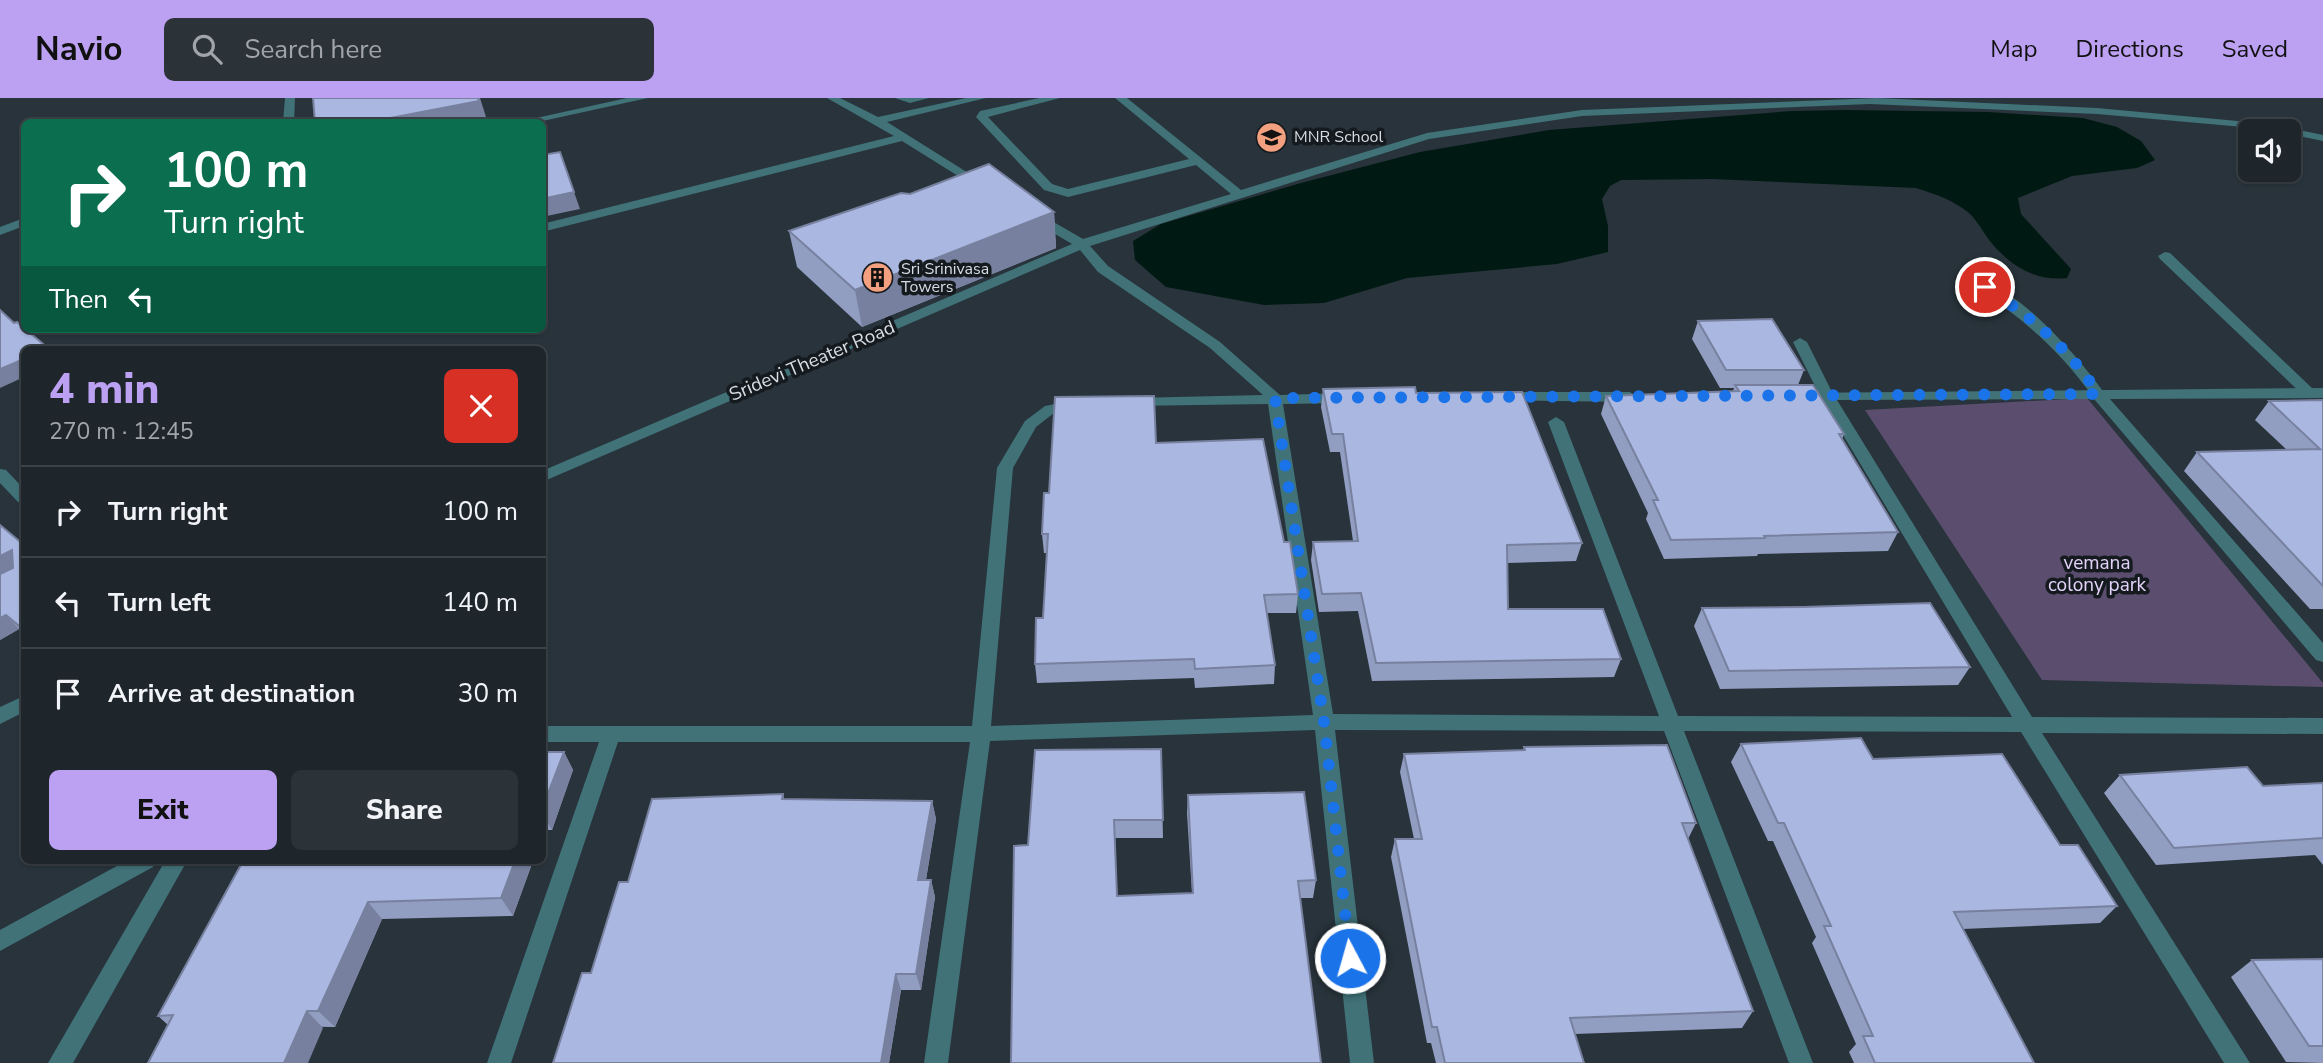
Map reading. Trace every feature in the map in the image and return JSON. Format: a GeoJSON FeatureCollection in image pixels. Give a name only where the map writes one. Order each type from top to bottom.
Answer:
{"type":"FeatureCollection","features":[{"type":"Feature","properties":{"kind":"street"},"geometry":{"type":"LineString","coordinates":[[289,119],[290,98]]}},
{"type":"Feature","properties":{"kind":"street"},"geometry":{"type":"LineString","coordinates":[[539,119],[642,98]]}},
{"type":"Feature","properties":{"kind":"street"},"geometry":{"type":"LineString","coordinates":[[832,98],[877,121],[993,192],[980,198]]}},
{"type":"Feature","properties":{"kind":"street"},"geometry":{"type":"LineString","coordinates":[[900,98],[924,98]]}},
{"type":"Feature","properties":{"kind":"street"},"geometry":{"type":"LineString","coordinates":[[877,121],[981,98]]}},
{"type":"Feature","properties":{"kind":"street"},"geometry":{"type":"LineString","coordinates":[[1055,98],[984,113],[982,117],[1048,187],[1057,191],[1068,193],[1197,160]]}},
{"type":"Feature","properties":{"kind":"street"},"geometry":{"type":"LineString","coordinates":[[1120,98],[1240,195]]}},
{"type":"Feature","properties":{"kind":"street","name":"Sridevi Theater Road"},"geometry":{"type":"LineString","coordinates":[[546,475],[1082,244],[1427,136],[1582,113],[1870,100],[2097,111],[2270,127],[2323,138]]}},
{"type":"Feature","properties":{"kind":"street"},"geometry":{"type":"LineString","coordinates":[[546,228],[901,138]]}},
{"type":"Feature","properties":{"kind":"street"},"geometry":{"type":"LineString","coordinates":[[1026,212],[1082,244],[1103,269],[1215,345],[1275,398],[1324,722],[1362,1063]]}},
{"type":"Feature","properties":{"kind":"street"},"geometry":{"type":"LineString","coordinates":[[0,231],[21,223]]}},
{"type":"Feature","properties":{"kind":"street"},"geometry":{"type":"LineString","coordinates":[[2165,256],[2316,393]]}},
{"type":"Feature","properties":{"kind":"street"},"geometry":{"type":"LineString","coordinates":[[1985,287],[2021,311],[2059,343],[2081,367],[2098,394],[2323,655]]}},
{"type":"Feature","properties":{"kind":"street"},"geometry":{"type":"LineString","coordinates":[[1800,342],[1827,396],[2238,1063]]}},
{"type":"Feature","properties":{"kind":"street"},"geometry":{"type":"LineString","coordinates":[[1786,396],[2316,393]]}},
{"type":"Feature","properties":{"kind":"street"},"geometry":{"type":"LineString","coordinates":[[1481,397],[1647,397]]}},
{"type":"Feature","properties":{"kind":"street"},"geometry":{"type":"LineString","coordinates":[[1117,403],[1358,398]]}},
{"type":"Feature","properties":{"kind":"street"},"geometry":{"type":"LineString","coordinates":[[936,1063],[981,734],[1005,468],[1030,424],[1050,409],[1091,404]]}},
{"type":"Feature","properties":{"kind":"street"},"geometry":{"type":"LineString","coordinates":[[1556,422],[1801,1063]]}},
{"type":"Feature","properties":{"kind":"street"},"geometry":{"type":"LineString","coordinates":[[0,474],[21,495]]}},
{"type":"Feature","properties":{"kind":"street"},"geometry":{"type":"LineString","coordinates":[[0,716],[21,705]]}},
{"type":"Feature","properties":{"kind":"street"},"geometry":{"type":"LineString","coordinates":[[546,734],[981,734],[1324,722],[2323,726]]}},
{"type":"Feature","properties":{"kind":"street"},"geometry":{"type":"LineString","coordinates":[[499,1063],[611,734]]}},
{"type":"Feature","properties":{"kind":"street"},"geometry":{"type":"LineString","coordinates":[[0,941],[140,864]]}},
{"type":"Feature","properties":{"kind":"street"},"geometry":{"type":"LineString","coordinates":[[60,1063],[174,864]]}},
{"type":"Feature","properties":{"kind":"green space","name":"vemana colony park"},"geometry":{"type":"Polygon","coordinates":[[[2087,398],[2323,683],[2323,687],[2042,680],[1865,410],[2087,398]]]}},
{"type":"Feature","properties":{"kind":"shaded area"},"geometry":{"type":"Polygon","coordinates":[[[1792,111],[1988,112],[2083,118],[2117,127],[2141,141],[2155,160],[2137,168],[2072,176],[2018,198],[2021,214],[2071,269],[2067,278],[2044,277],[2024,270],[1997,249],[1964,209],[1916,188],[1713,179],[1621,180],[1610,186],[1602,199],[1608,226],[1608,252],[1557,264],[1407,278],[1324,303],[1264,305],[1166,287],[1135,260],[1133,241],[1161,224],[1420,152],[1549,130],[1792,111]]]}},
{"type":"Feature","properties":{"kind":"building"},"geometry":{"type":"Polygon","coordinates":[[[313,98],[478,98],[479,101],[390,119],[315,119],[313,98]]]}},
{"type":"Feature","properties":{"kind":"building"},"geometry":{"type":"Polygon","coordinates":[[[560,152],[574,192],[546,198],[546,154],[560,152]]]}},
{"type":"Feature","properties":{"kind":"building"},"geometry":{"type":"Polygon","coordinates":[[[989,164],[1054,212],[855,290],[789,231],[901,193],[910,194],[989,164]]]}},
{"type":"Feature","properties":{"kind":"building"},"geometry":{"type":"Polygon","coordinates":[[[0,310],[14,323],[21,325],[21,333],[30,333],[45,346],[21,346],[21,360],[0,369],[0,310]]]}},
{"type":"Feature","properties":{"kind":"building"},"geometry":{"type":"Polygon","coordinates":[[[1772,319],[1804,370],[1726,370],[1698,321],[1772,319]]]}},
{"type":"Feature","properties":{"kind":"building"},"geometry":{"type":"Polygon","coordinates":[[[1735,385],[1813,385],[1844,434],[1839,434],[1898,532],[1671,540],[1653,500],[1658,500],[1606,396],[1739,391],[1735,385]]]}},
{"type":"Feature","properties":{"kind":"building"},"geometry":{"type":"Polygon","coordinates":[[[1415,387],[1416,393],[1522,392],[1582,543],[1507,545],[1508,609],[1603,609],[1621,659],[1376,663],[1361,593],[1322,594],[1313,542],[1358,541],[1343,434],[1332,434],[1323,389],[1415,387]]]}},
{"type":"Feature","properties":{"kind":"building"},"geometry":{"type":"Polygon","coordinates":[[[1154,396],[1156,443],[1263,439],[1284,542],[1290,542],[1298,594],[1264,595],[1275,665],[1195,669],[1194,659],[1035,664],[1036,618],[1043,618],[1048,534],[1042,534],[1044,493],[1049,493],[1055,397],[1154,396]]]}},
{"type":"Feature","properties":{"kind":"building"},"geometry":{"type":"Polygon","coordinates":[[[2323,400],[2323,586],[2197,452],[2320,449],[2269,401],[2323,400]]]}},
{"type":"Feature","properties":{"kind":"building"},"geometry":{"type":"Polygon","coordinates":[[[0,525],[21,542],[21,628],[6,615],[0,618],[0,574],[13,568],[12,550],[0,556],[0,525]]]}},
{"type":"Feature","properties":{"kind":"building"},"geometry":{"type":"Polygon","coordinates":[[[1930,603],[1970,667],[1729,671],[1702,608],[1803,607],[1930,603]]]}},
{"type":"Feature","properties":{"kind":"building"},"geometry":{"type":"Polygon","coordinates":[[[1861,738],[1873,759],[2002,754],[2060,845],[2078,845],[2117,906],[1954,912],[2034,1063],[1875,1063],[1863,1036],[1873,1036],[1824,926],[1831,926],[1784,823],[1778,823],[1741,744],[1861,738]]]}},
{"type":"Feature","properties":{"kind":"building"},"geometry":{"type":"Polygon","coordinates":[[[1667,745],[1696,823],[1682,823],[1753,1011],[1570,1018],[1584,1063],[1445,1063],[1437,1027],[1432,1027],[1395,839],[1422,839],[1404,754],[1525,750],[1524,747],[1667,745]]]}},
{"type":"Feature","properties":{"kind":"building"},"geometry":{"type":"Polygon","coordinates":[[[1161,749],[1163,820],[1114,820],[1117,896],[1193,893],[1188,795],[1304,792],[1316,880],[1298,881],[1321,1063],[1011,1063],[1014,846],[1028,845],[1035,750],[1161,749]]]}},
{"type":"Feature","properties":{"kind":"building"},"geometry":{"type":"Polygon","coordinates":[[[546,752],[564,752],[546,799],[546,752]]]}},
{"type":"Feature","properties":{"kind":"building"},"geometry":{"type":"Polygon","coordinates":[[[2247,767],[2263,786],[2323,783],[2323,838],[2174,848],[2120,775],[2247,767]]]}},
{"type":"Feature","properties":{"kind":"building"},"geometry":{"type":"Polygon","coordinates":[[[783,794],[782,799],[932,801],[918,880],[931,880],[916,974],[896,974],[881,1063],[553,1063],[582,973],[591,973],[619,882],[628,882],[652,799],[783,794]]]}},
{"type":"Feature","properties":{"kind":"building"},"geometry":{"type":"Polygon","coordinates":[[[241,864],[514,864],[501,898],[368,902],[318,1011],[307,1011],[284,1063],[148,1063],[173,1015],[158,1016],[241,864]]]}},
{"type":"Feature","properties":{"kind":"building"},"geometry":{"type":"Polygon","coordinates":[[[2323,959],[2323,1046],[2309,1046],[2252,960],[2323,959]]]}},
{"type":"Feature","properties":{"kind":"place","name":"MNR School"},"geometry":{"type":"Point","coordinates":[1271,137]}},
{"type":"Feature","properties":{"kind":"place","name":"Sri Srinivasa Towers"},"geometry":{"type":"Point","coordinates":[878,278]}},
{"type":"Feature","properties":{"kind":"route"},"geometry":{"type":"LineString","coordinates":[[1350,958],[1324,722],[1275,398],[2098,394],[2081,367],[2059,343],[2021,311],[1985,287]]}}]}
